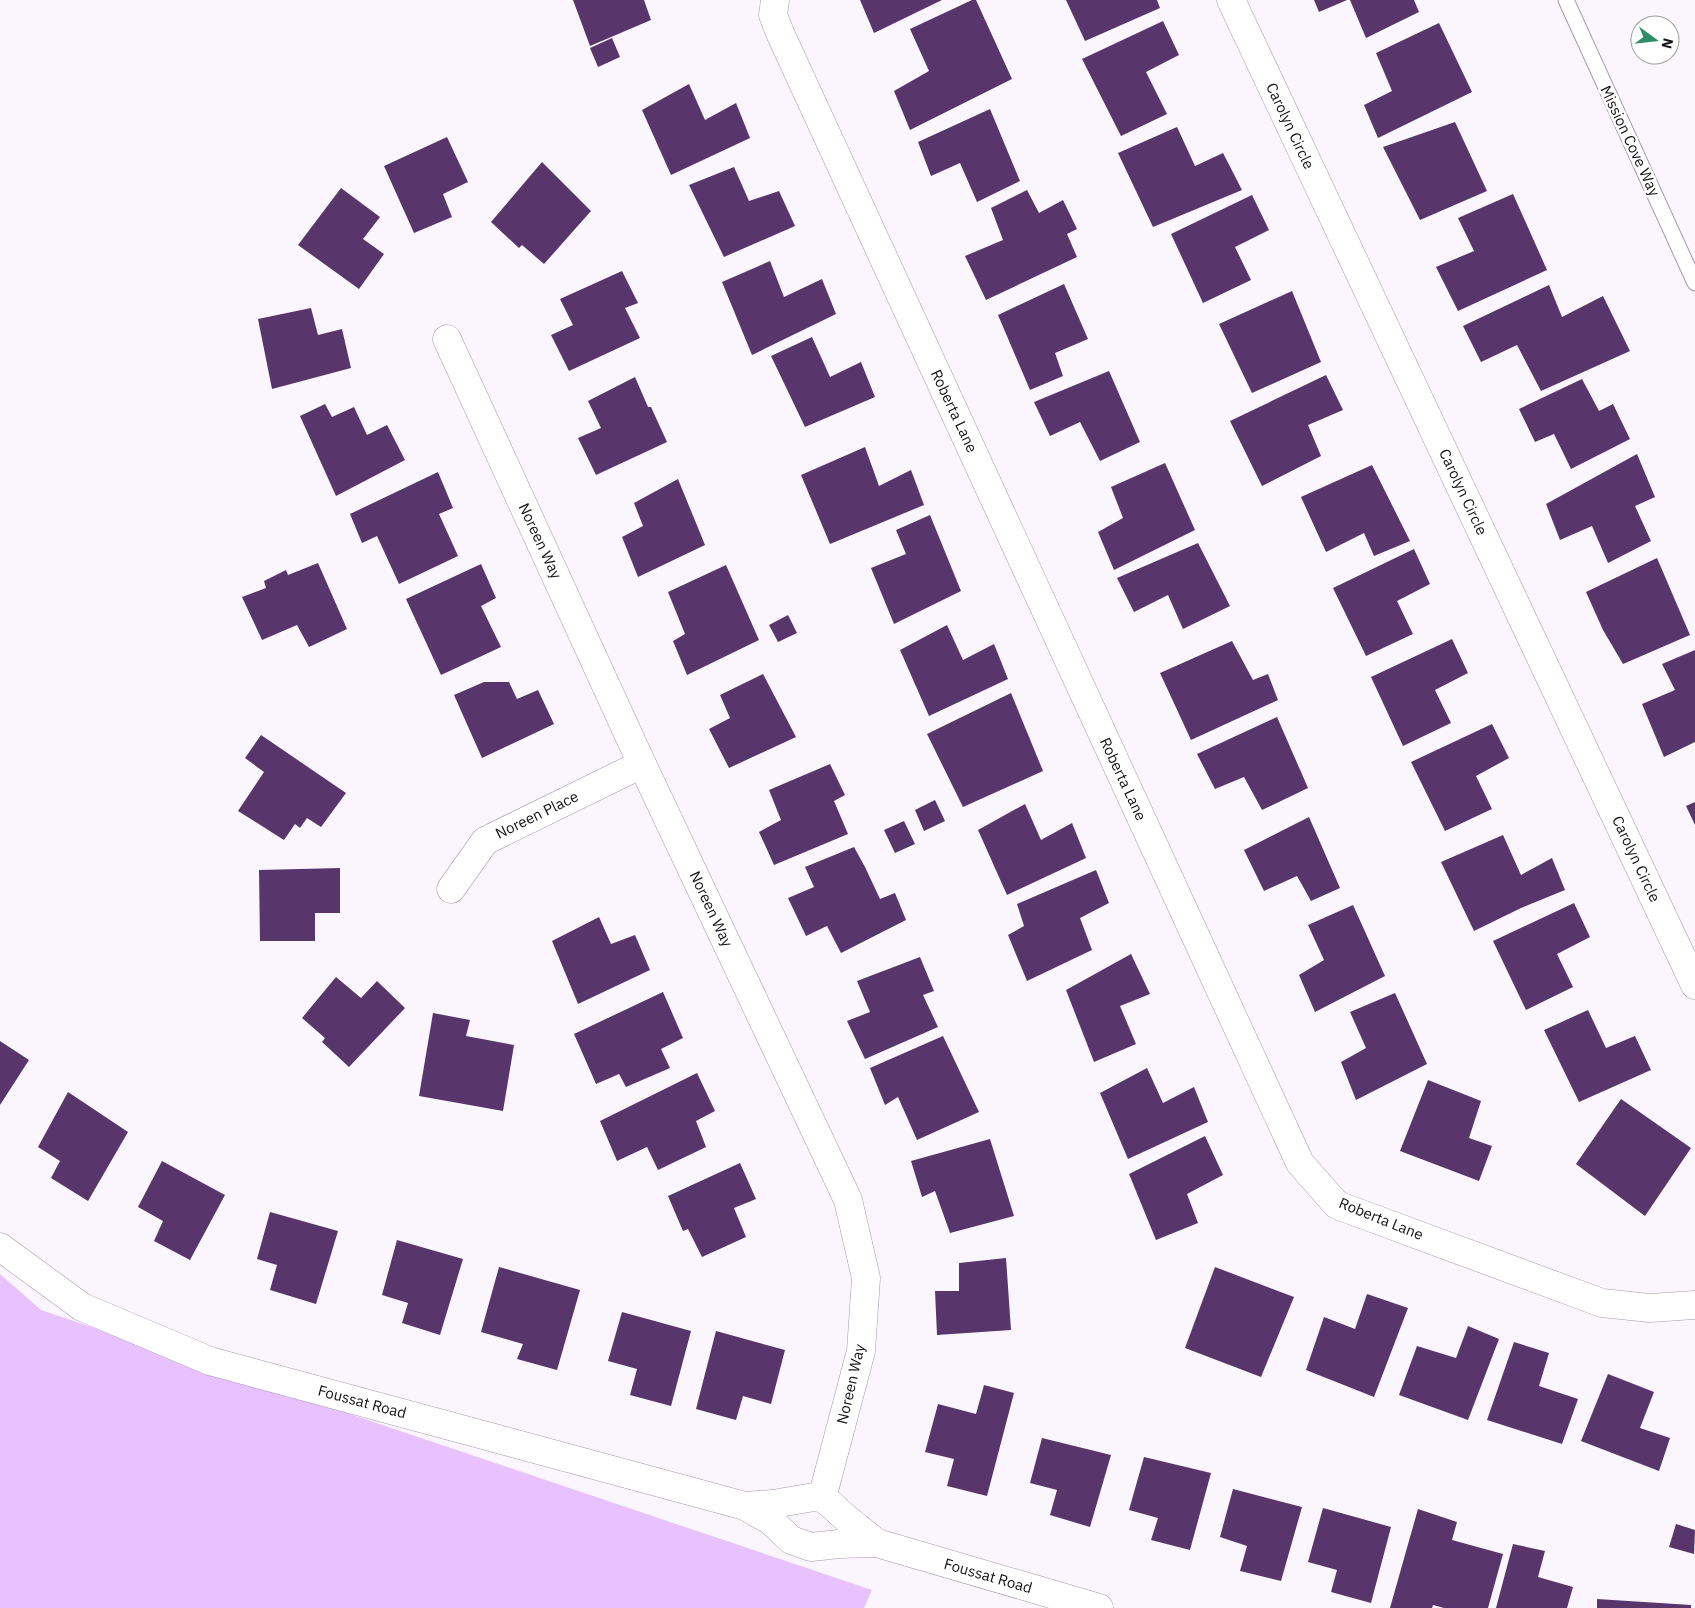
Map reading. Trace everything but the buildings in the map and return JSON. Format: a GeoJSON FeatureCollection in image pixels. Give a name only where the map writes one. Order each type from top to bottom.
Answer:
{"type":"FeatureCollection","features":[{"type":"Feature","properties":{"kind":"street","name":"Roberta Lane"},"geometry":{"type":"LineString","coordinates":[[775,0],[773,15],[780,33],[1300,1163],[1337,1205],[1602,1303],[1650,1308],[1695,1304]]}},
{"type":"Feature","properties":{"kind":"street","name":"Carolyn Circle"},"geometry":{"type":"LineString","coordinates":[[1230,0],[1695,985]]}},
{"type":"Feature","properties":{"kind":"street","name":"Noreen Way"},"geometry":{"type":"LineString","coordinates":[[447,339],[642,764],[848,1200],[866,1278],[862,1351],[822,1498]]}},
{"type":"Feature","properties":{"kind":"street","name":"Noreen Place"},"geometry":{"type":"LineString","coordinates":[[451,889],[485,841],[642,764]]}},
{"type":"Feature","properties":{"kind":"street","name":"Foussat Road"},"geometry":{"type":"LineString","coordinates":[[0,1247],[82,1307],[210,1360],[745,1506],[771,1521],[791,1540],[811,1547],[877,1543],[1099,1608]]}},
{"type":"Feature","properties":{"kind":"street","name":"Foussat Road"},"geometry":{"type":"LineString","coordinates":[[745,1506],[773,1504],[814,1497],[822,1498],[877,1543]]}},
{"type":"Feature","properties":{"kind":"lane","name":"Mission Cove Way"},"geometry":{"type":"LineString","coordinates":[[1566,0],[1695,283]]}},
{"type":"Feature","properties":{"kind":"shaded area"},"geometry":{"type":"Polygon","coordinates":[[[0,1274],[41,1310],[872,1590],[864,1608],[0,1608],[0,1274]]]}}]}
